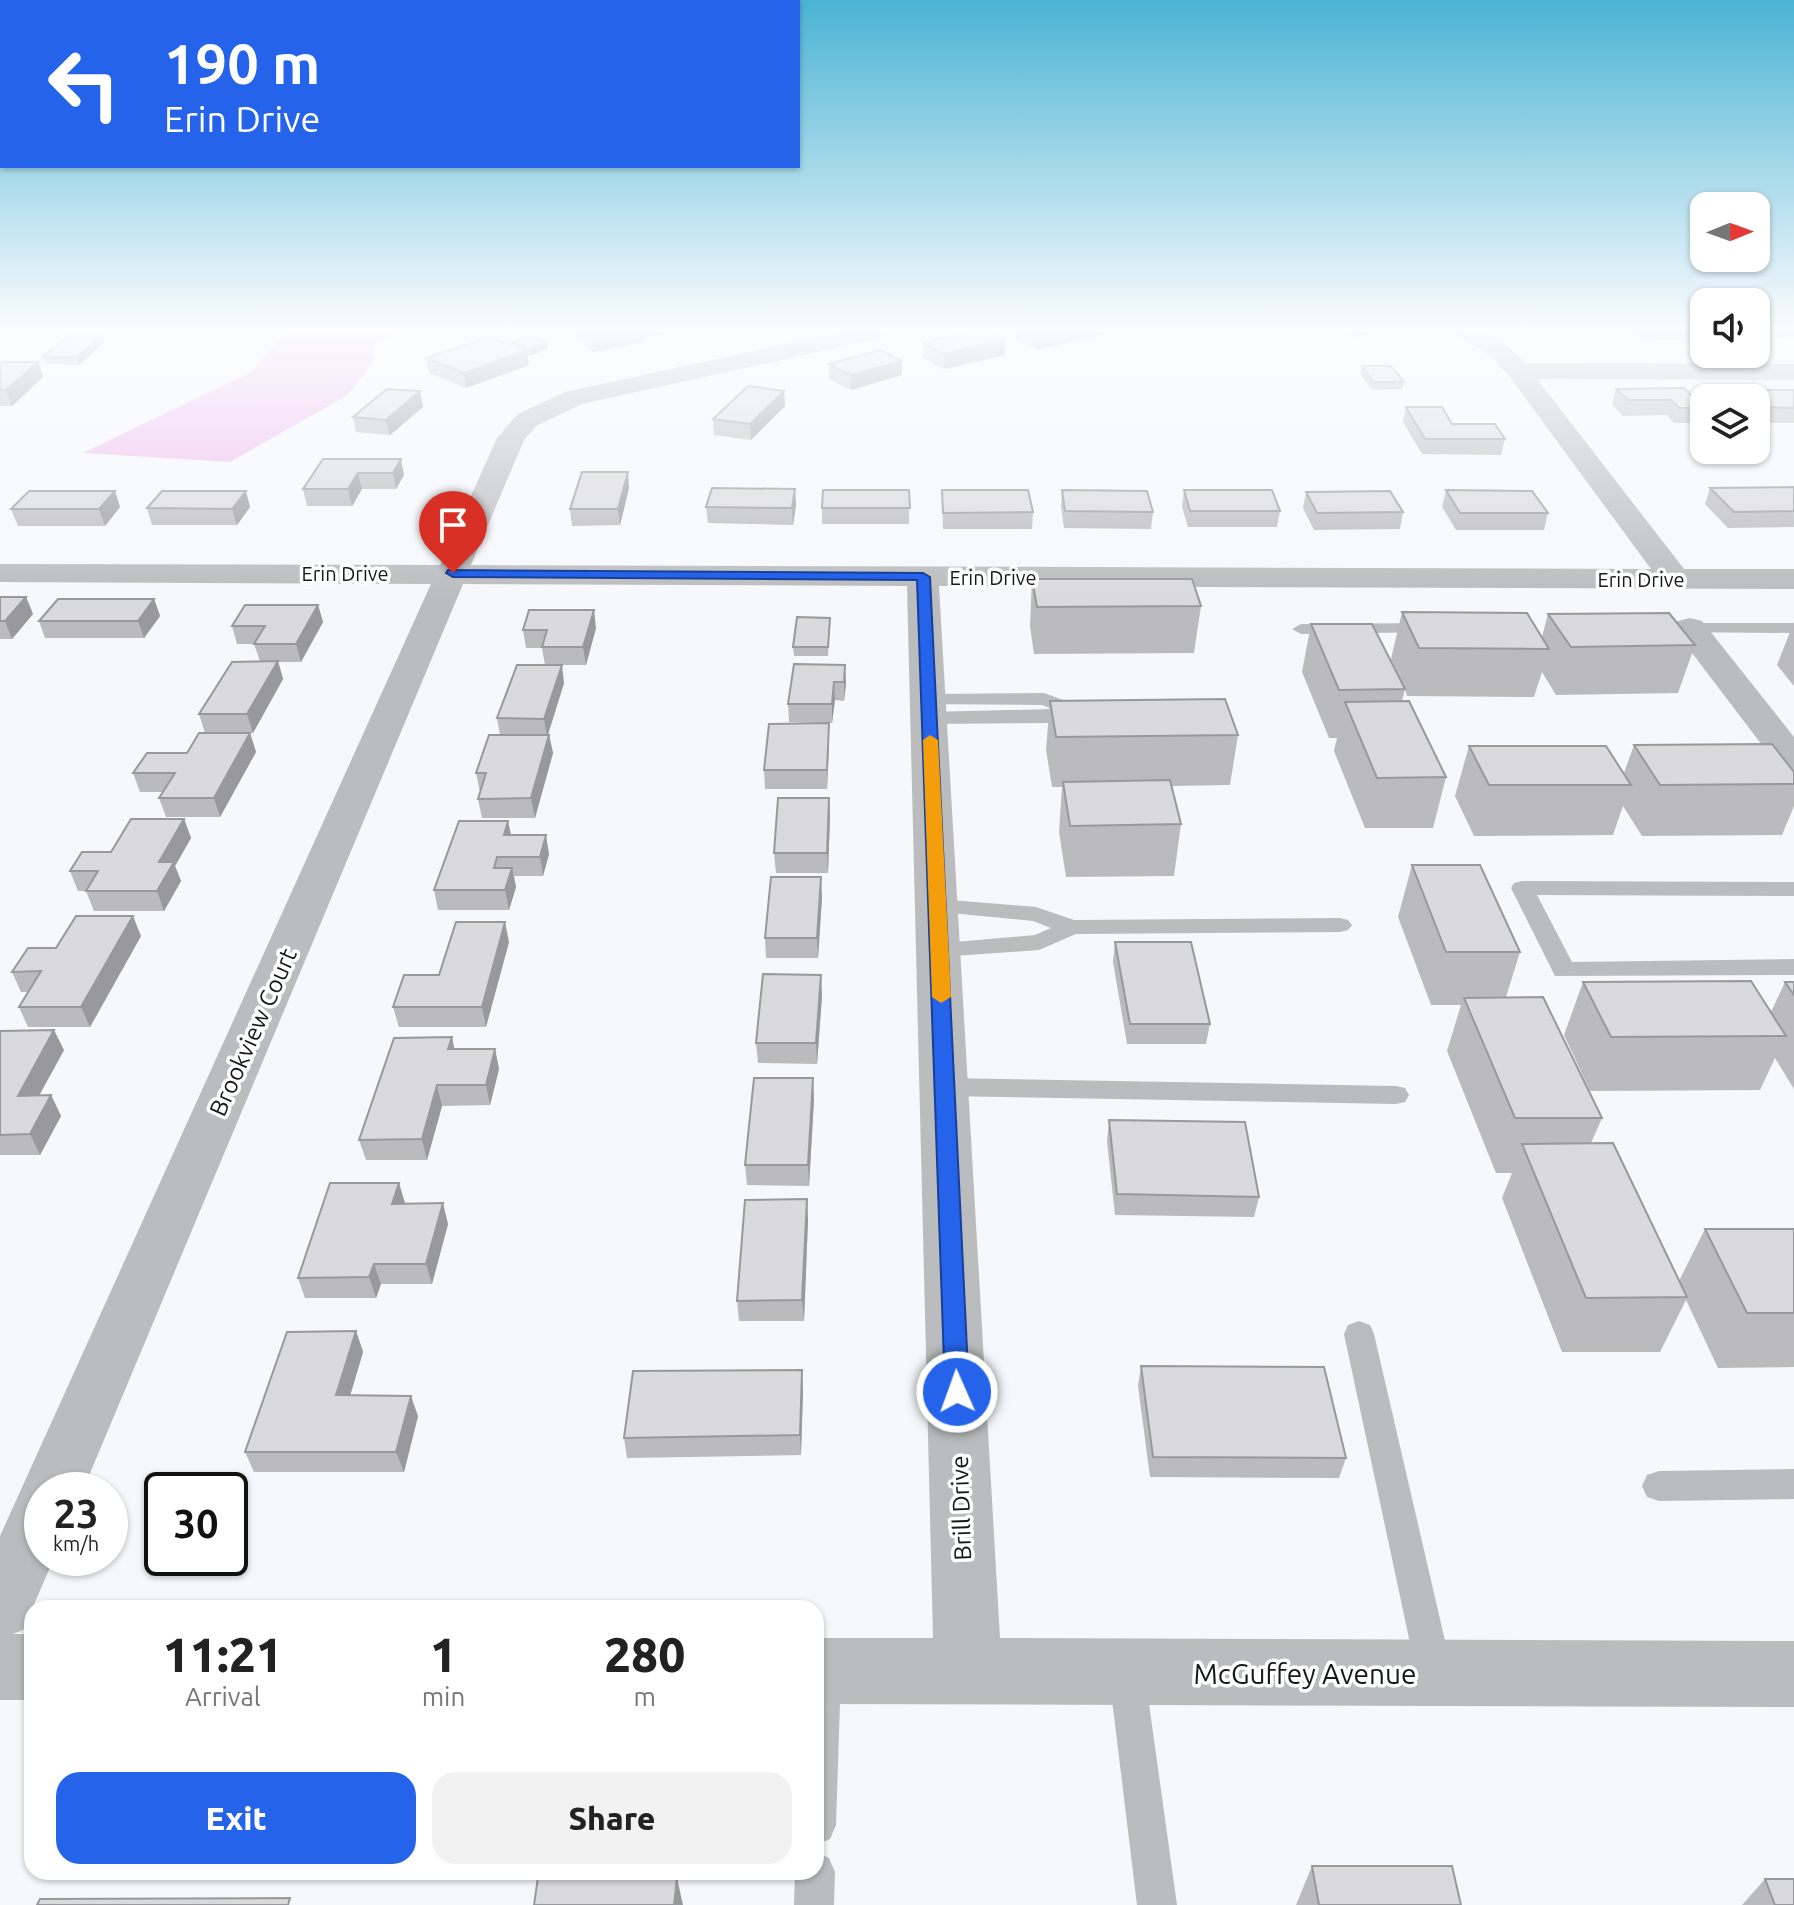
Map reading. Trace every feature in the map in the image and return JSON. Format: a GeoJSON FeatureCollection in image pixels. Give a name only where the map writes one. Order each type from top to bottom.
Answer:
{"type":"FeatureCollection","features":[{"type":"Feature","properties":{"kind":"street","name":"Brookview Court"},"geometry":{"type":"LineString","coordinates":[[60,1472],[511,438],[527,420]]}},
{"type":"Feature","properties":{"kind":"street"},"geometry":{"type":"LineString","coordinates":[[1555,420],[1675,579]]}},
{"type":"Feature","properties":{"kind":"street","name":"Erin Drive"},"geometry":{"type":"LineString","coordinates":[[0,573],[1794,579]]}},
{"type":"Feature","properties":{"kind":"street","name":"Brill Drive"},"geometry":{"type":"LineString","coordinates":[[923,577],[968,1671]]}},
{"type":"Feature","properties":{"kind":"street"},"geometry":{"type":"LineString","coordinates":[[1674,628],[1794,762]]}},
{"type":"Feature","properties":{"kind":"street"},"geometry":{"type":"LineString","coordinates":[[0,1608],[24,1553]]}},
{"type":"Feature","properties":{"kind":"street"},"geometry":{"type":"LineString","coordinates":[[0,1667],[24,1667]]}},
{"type":"Feature","properties":{"kind":"street","name":"McGuffey Avenue"},"geometry":{"type":"LineString","coordinates":[[824,1671],[1794,1674]]}},
{"type":"Feature","properties":{"kind":"lane"},"geometry":{"type":"LineString","coordinates":[[1301,629],[1457,628]]}},
{"type":"Feature","properties":{"kind":"lane"},"geometry":{"type":"LineString","coordinates":[[1674,628],[1794,628]]}},
{"type":"Feature","properties":{"kind":"lane"},"geometry":{"type":"LineString","coordinates":[[1044,699],[1067,708],[1054,717],[929,709],[1044,699]]}},
{"type":"Feature","properties":{"kind":"lane"},"geometry":{"type":"LineString","coordinates":[[1794,889],[1522,888],[1564,970],[1794,967]]}},
{"type":"Feature","properties":{"kind":"lane"},"geometry":{"type":"LineString","coordinates":[[939,928],[1036,914],[1072,927],[1340,925]]}},
{"type":"Feature","properties":{"kind":"lane"},"geometry":{"type":"LineString","coordinates":[[939,928],[1039,942],[1072,927]]}},
{"type":"Feature","properties":{"kind":"lane"},"geometry":{"type":"LineString","coordinates":[[944,1087],[1396,1095]]}},
{"type":"Feature","properties":{"kind":"lane"},"geometry":{"type":"LineString","coordinates":[[1359,1334],[1434,1673]]}},
{"type":"Feature","properties":{"kind":"lane"},"geometry":{"type":"LineString","coordinates":[[1659,1486],[1794,1484]]}},
{"type":"Feature","properties":{"kind":"lane"},"geometry":{"type":"LineString","coordinates":[[1127,1672],[1157,1905]]}},
{"type":"Feature","properties":{"kind":"lane"},"geometry":{"type":"LineString","coordinates":[[814,1905],[815,1880]]}},
{"type":"Feature","properties":{"kind":"shaded area"},"geometry":{"type":"Polygon","coordinates":[[[152,420],[304,420],[230,462],[83,453],[152,420]]]}},
{"type":"Feature","properties":{"kind":"building"},"geometry":{"type":"Polygon","coordinates":[[[720,420],[754,420],[750,424],[720,420]]]}},
{"type":"Feature","properties":{"kind":"building"},"geometry":{"type":"Polygon","coordinates":[[[1414,420],[1495,424],[1505,439],[1425,439],[1414,420]]]}},
{"type":"Feature","properties":{"kind":"building"},"geometry":{"type":"Polygon","coordinates":[[[323,459],[401,459],[393,473],[358,473],[348,489],[303,489],[323,459]]]}},
{"type":"Feature","properties":{"kind":"building"},"geometry":{"type":"Polygon","coordinates":[[[582,472],[628,472],[618,509],[570,509],[582,472]]]}},
{"type":"Feature","properties":{"kind":"building"},"geometry":{"type":"Polygon","coordinates":[[[1794,487],[1794,511],[1734,512],[1710,488],[1794,487]]]}},
{"type":"Feature","properties":{"kind":"building"},"geometry":{"type":"Polygon","coordinates":[[[712,488],[795,489],[792,508],[706,507],[712,488]]]}},
{"type":"Feature","properties":{"kind":"building"},"geometry":{"type":"Polygon","coordinates":[[[823,490],[909,490],[910,508],[822,508],[823,490]]]}},
{"type":"Feature","properties":{"kind":"building"},"geometry":{"type":"Polygon","coordinates":[[[942,490],[1028,490],[1033,512],[943,513],[942,490]]]}},
{"type":"Feature","properties":{"kind":"building"},"geometry":{"type":"Polygon","coordinates":[[[1062,490],[1147,491],[1153,512],[1065,511],[1062,490]]]}},
{"type":"Feature","properties":{"kind":"building"},"geometry":{"type":"Polygon","coordinates":[[[1184,490],[1272,490],[1280,511],[1190,511],[1184,490]]]}},
{"type":"Feature","properties":{"kind":"building"},"geometry":{"type":"Polygon","coordinates":[[[1446,490],[1532,491],[1548,513],[1460,513],[1446,490]]]}},
{"type":"Feature","properties":{"kind":"building"},"geometry":{"type":"Polygon","coordinates":[[[29,491],[115,491],[99,509],[11,509],[29,491]]]}},
{"type":"Feature","properties":{"kind":"building"},"geometry":{"type":"Polygon","coordinates":[[[162,491],[246,491],[232,509],[147,508],[162,491]]]}},
{"type":"Feature","properties":{"kind":"building"},"geometry":{"type":"Polygon","coordinates":[[[1390,491],[1403,512],[1317,513],[1306,492],[1390,491]]]}},
{"type":"Feature","properties":{"kind":"building"},"geometry":{"type":"Polygon","coordinates":[[[1032,579],[1192,579],[1201,606],[1037,607],[1032,579]]]}},
{"type":"Feature","properties":{"kind":"building"},"geometry":{"type":"Polygon","coordinates":[[[0,597],[26,597],[5,621],[0,621],[0,597]]]}},
{"type":"Feature","properties":{"kind":"building"},"geometry":{"type":"Polygon","coordinates":[[[58,599],[154,599],[138,621],[39,621],[58,599]]]}},
{"type":"Feature","properties":{"kind":"building"},"geometry":{"type":"Polygon","coordinates":[[[245,605],[318,605],[296,644],[254,644],[265,626],[232,626],[245,605]]]}},
{"type":"Feature","properties":{"kind":"building"},"geometry":{"type":"Polygon","coordinates":[[[529,610],[594,610],[583,647],[542,647],[547,630],[523,630],[529,610]]]}},
{"type":"Feature","properties":{"kind":"building"},"geometry":{"type":"Polygon","coordinates":[[[1402,612],[1527,613],[1549,649],[1419,648],[1402,612]]]}},
{"type":"Feature","properties":{"kind":"building"},"geometry":{"type":"Polygon","coordinates":[[[1669,613],[1695,645],[1571,647],[1548,614],[1669,613]]]}},
{"type":"Feature","properties":{"kind":"building"},"geometry":{"type":"Polygon","coordinates":[[[797,617],[830,618],[828,647],[793,647],[797,617]]]}},
{"type":"Feature","properties":{"kind":"building"},"geometry":{"type":"Polygon","coordinates":[[[1311,624],[1372,624],[1405,689],[1339,690],[1311,624]]]}},
{"type":"Feature","properties":{"kind":"building"},"geometry":{"type":"Polygon","coordinates":[[[278,661],[247,714],[199,714],[232,662],[278,661]]]}},
{"type":"Feature","properties":{"kind":"building"},"geometry":{"type":"Polygon","coordinates":[[[794,664],[845,665],[844,682],[834,682],[832,704],[788,704],[794,664]]]}},
{"type":"Feature","properties":{"kind":"building"},"geometry":{"type":"Polygon","coordinates":[[[517,665],[562,665],[544,719],[497,718],[517,665]]]}},
{"type":"Feature","properties":{"kind":"building"},"geometry":{"type":"Polygon","coordinates":[[[1225,699],[1238,735],[1056,737],[1050,701],[1225,699]]]}},
{"type":"Feature","properties":{"kind":"building"},"geometry":{"type":"Polygon","coordinates":[[[1409,701],[1446,777],[1377,778],[1345,702],[1409,701]]]}},
{"type":"Feature","properties":{"kind":"building"},"geometry":{"type":"Polygon","coordinates":[[[829,723],[827,770],[764,770],[769,724],[829,723]]]}},
{"type":"Feature","properties":{"kind":"building"},"geometry":{"type":"Polygon","coordinates":[[[199,733],[250,733],[214,798],[159,798],[175,773],[133,773],[147,753],[187,753],[199,733]]]}},
{"type":"Feature","properties":{"kind":"building"},"geometry":{"type":"Polygon","coordinates":[[[489,735],[549,735],[531,798],[478,799],[486,773],[476,773],[489,735]]]}},
{"type":"Feature","properties":{"kind":"building"},"geometry":{"type":"Polygon","coordinates":[[[1772,744],[1794,772],[1794,784],[1660,785],[1634,745],[1772,744]]]}},
{"type":"Feature","properties":{"kind":"building"},"geometry":{"type":"Polygon","coordinates":[[[1469,746],[1606,746],[1631,785],[1489,785],[1469,746]]]}},
{"type":"Feature","properties":{"kind":"building"},"geometry":{"type":"Polygon","coordinates":[[[1170,780],[1181,824],[1070,826],[1063,782],[1170,780]]]}},
{"type":"Feature","properties":{"kind":"building"},"geometry":{"type":"Polygon","coordinates":[[[778,798],[829,798],[827,853],[774,853],[778,798]]]}},
{"type":"Feature","properties":{"kind":"building"},"geometry":{"type":"Polygon","coordinates":[[[131,819],[184,819],[159,862],[174,862],[157,891],[86,891],[98,871],[70,871],[82,852],[111,852],[131,819]]]}},
{"type":"Feature","properties":{"kind":"building"},"geometry":{"type":"Polygon","coordinates":[[[459,821],[508,821],[504,835],[546,835],[540,857],[497,857],[494,868],[512,868],[505,890],[434,890],[459,821]]]}},
{"type":"Feature","properties":{"kind":"building"},"geometry":{"type":"Polygon","coordinates":[[[1412,865],[1480,865],[1520,952],[1446,952],[1412,865]]]}},
{"type":"Feature","properties":{"kind":"building"},"geometry":{"type":"Polygon","coordinates":[[[771,877],[821,877],[817,938],[765,938],[771,877]]]}},
{"type":"Feature","properties":{"kind":"building"},"geometry":{"type":"Polygon","coordinates":[[[76,916],[133,916],[81,1007],[19,1007],[41,971],[12,972],[28,948],[56,948],[76,916]]]}},
{"type":"Feature","properties":{"kind":"building"},"geometry":{"type":"Polygon","coordinates":[[[456,922],[505,922],[482,1007],[393,1007],[404,975],[439,975],[456,922]]]}},
{"type":"Feature","properties":{"kind":"building"},"geometry":{"type":"Polygon","coordinates":[[[1115,942],[1191,942],[1210,1024],[1130,1024],[1115,942]]]}},
{"type":"Feature","properties":{"kind":"building"},"geometry":{"type":"Polygon","coordinates":[[[763,974],[821,975],[816,1043],[756,1043],[763,974]]]}},
{"type":"Feature","properties":{"kind":"building"},"geometry":{"type":"Polygon","coordinates":[[[1751,981],[1786,1036],[1611,1037],[1583,982],[1751,981]]]}},
{"type":"Feature","properties":{"kind":"building"},"geometry":{"type":"Polygon","coordinates":[[[1785,982],[1794,982],[1794,995],[1785,982]]]}},
{"type":"Feature","properties":{"kind":"building"},"geometry":{"type":"Polygon","coordinates":[[[1543,997],[1602,1118],[1515,1118],[1464,998],[1543,997]]]}},
{"type":"Feature","properties":{"kind":"building"},"geometry":{"type":"Polygon","coordinates":[[[54,1030],[18,1096],[51,1095],[30,1134],[0,1135],[0,1031],[54,1030]]]}},
{"type":"Feature","properties":{"kind":"building"},"geometry":{"type":"Polygon","coordinates":[[[452,1037],[448,1049],[495,1049],[486,1085],[437,1085],[422,1139],[359,1140],[394,1038],[452,1037]]]}},
{"type":"Feature","properties":{"kind":"building"},"geometry":{"type":"Polygon","coordinates":[[[754,1078],[813,1078],[808,1165],[745,1165],[754,1078]]]}},
{"type":"Feature","properties":{"kind":"building"},"geometry":{"type":"Polygon","coordinates":[[[1109,1120],[1245,1122],[1259,1197],[1117,1194],[1109,1120]]]}},
{"type":"Feature","properties":{"kind":"building"},"geometry":{"type":"Polygon","coordinates":[[[1613,1143],[1687,1297],[1586,1298],[1522,1144],[1613,1143]]]}},
{"type":"Feature","properties":{"kind":"building"},"geometry":{"type":"Polygon","coordinates":[[[330,1183],[399,1183],[392,1204],[443,1203],[426,1264],[374,1264],[369,1277],[298,1278],[330,1183]]]}},
{"type":"Feature","properties":{"kind":"building"},"geometry":{"type":"Polygon","coordinates":[[[807,1199],[802,1300],[737,1301],[745,1200],[807,1199]]]}},
{"type":"Feature","properties":{"kind":"building"},"geometry":{"type":"Polygon","coordinates":[[[1705,1229],[1794,1229],[1794,1313],[1747,1313],[1705,1229]]]}},
{"type":"Feature","properties":{"kind":"building"},"geometry":{"type":"Polygon","coordinates":[[[356,1331],[336,1395],[411,1396],[396,1452],[245,1452],[287,1332],[356,1331]]]}},
{"type":"Feature","properties":{"kind":"building"},"geometry":{"type":"Polygon","coordinates":[[[1141,1366],[1324,1367],[1346,1458],[1153,1457],[1141,1366]]]}},
{"type":"Feature","properties":{"kind":"building"},"geometry":{"type":"Polygon","coordinates":[[[802,1370],[800,1435],[624,1438],[633,1371],[802,1370]]]}},
{"type":"Feature","properties":{"kind":"building"},"geometry":{"type":"Polygon","coordinates":[[[1312,1866],[1452,1866],[1461,1905],[1319,1905],[1312,1866]]]}},
{"type":"Feature","properties":{"kind":"building"},"geometry":{"type":"Polygon","coordinates":[[[1765,1879],[1794,1879],[1794,1905],[1775,1905],[1765,1879]]]}},
{"type":"Feature","properties":{"kind":"building"},"geometry":{"type":"Polygon","coordinates":[[[538,1880],[677,1880],[674,1905],[534,1905],[538,1880]]]}},
{"type":"Feature","properties":{"kind":"building"},"geometry":{"type":"Polygon","coordinates":[[[290,1898],[288,1905],[37,1905],[40,1899],[290,1898]]]}},
{"type":"Feature","properties":{"kind":"slow traffic"},"geometry":{"type":"LineString","coordinates":[[930,740],[941,997]]}},
{"type":"Feature","properties":{"kind":"route"},"geometry":{"type":"LineString","coordinates":[[453,573],[923,577],[957,1392]]}}]}
